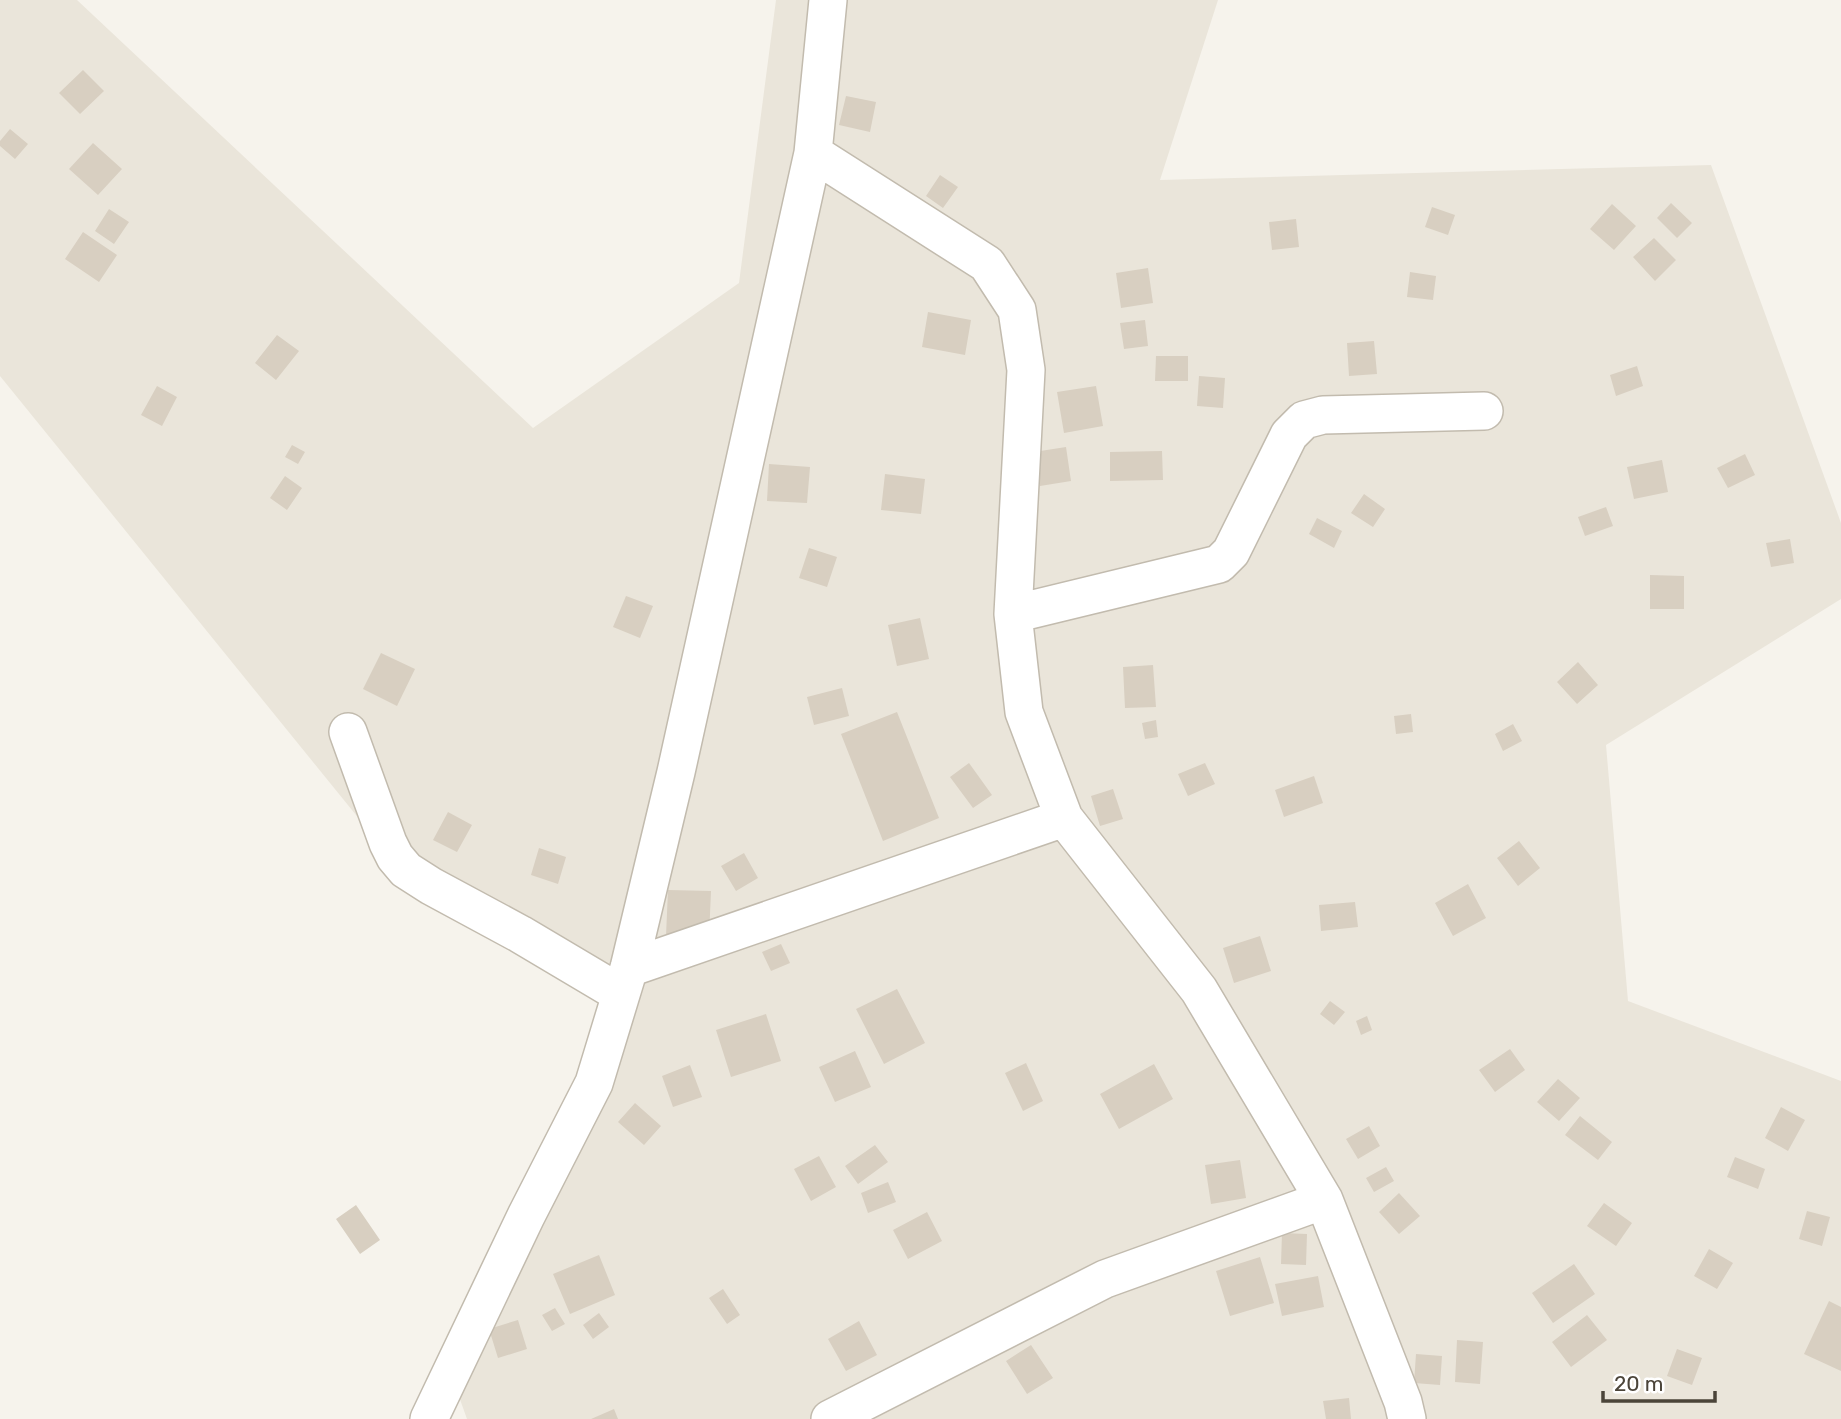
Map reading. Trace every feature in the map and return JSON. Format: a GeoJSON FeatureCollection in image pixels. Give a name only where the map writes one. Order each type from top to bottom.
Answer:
{"type":"FeatureCollection","features":[{"type":"Feature","properties":{"kind":"street"},"geometry":{"type":"LineString","coordinates":[[429,1419],[526,1216],[594,1083],[625,981],[676,772],[813,153],[828,0]]}},
{"type":"Feature","properties":{"kind":"street"},"geometry":{"type":"LineString","coordinates":[[813,153],[986,264],[1017,310],[1026,370],[1013,614],[1024,712],[1064,818],[1199,990],[1324,1200],[1407,1419]]}},
{"type":"Feature","properties":{"kind":"street"},"geometry":{"type":"LineString","coordinates":[[1013,614],[1219,564],[1231,552],[1289,435],[1304,420],[1323,415],[1484,411]]}},
{"type":"Feature","properties":{"kind":"street"},"geometry":{"type":"LineString","coordinates":[[348,733],[388,843],[406,870],[520,934],[625,981],[1064,818]]}},
{"type":"Feature","properties":{"kind":"street"},"geometry":{"type":"LineString","coordinates":[[830,1419],[1105,1279],[1324,1200]]}},
{"type":"Feature","properties":{"kind":"shaded area"},"geometry":{"type":"Polygon","coordinates":[[[0,0],[77,0],[533,428],[739,283],[776,0],[1218,0],[1160,180],[1711,165],[1841,523],[1841,599],[1606,745],[1628,1001],[1841,1081],[1841,1419],[467,1419],[443,1352],[631,1023],[386,852],[0,376],[0,0]]]}},
{"type":"Feature","properties":{"kind":"building"},"geometry":{"type":"Polygon","coordinates":[[[83,70],[104,91],[80,114],[59,93],[83,70]]]}},
{"type":"Feature","properties":{"kind":"building"},"geometry":{"type":"Polygon","coordinates":[[[846,96],[876,102],[870,132],[839,125],[846,96]]]}},
{"type":"Feature","properties":{"kind":"building"},"geometry":{"type":"Polygon","coordinates":[[[10,129],[28,144],[15,159],[0,146],[0,141],[10,129]]]}},
{"type":"Feature","properties":{"kind":"building"},"geometry":{"type":"Polygon","coordinates":[[[93,143],[122,169],[98,195],[69,169],[93,143]]]}},
{"type":"Feature","properties":{"kind":"building"},"geometry":{"type":"Polygon","coordinates":[[[940,175],[958,187],[943,208],[926,196],[940,175]]]}},
{"type":"Feature","properties":{"kind":"building"},"geometry":{"type":"Polygon","coordinates":[[[1671,203],[1692,223],[1677,238],[1657,218],[1671,203]]]}},
{"type":"Feature","properties":{"kind":"building"},"geometry":{"type":"Polygon","coordinates":[[[1612,204],[1636,226],[1614,250],[1590,229],[1612,204]]]}},
{"type":"Feature","properties":{"kind":"building"},"geometry":{"type":"Polygon","coordinates":[[[1432,207],[1455,215],[1448,235],[1425,227],[1432,207]]]}},
{"type":"Feature","properties":{"kind":"building"},"geometry":{"type":"Polygon","coordinates":[[[109,209],[129,222],[114,244],[95,231],[109,209]]]}},
{"type":"Feature","properties":{"kind":"building"},"geometry":{"type":"Polygon","coordinates":[[[1296,219],[1299,247],[1272,250],[1269,222],[1296,219]]]}},
{"type":"Feature","properties":{"kind":"building"},"geometry":{"type":"Polygon","coordinates":[[[83,232],[117,255],[99,282],[65,259],[83,232]]]}},
{"type":"Feature","properties":{"kind":"building"},"geometry":{"type":"Polygon","coordinates":[[[1654,238],[1676,260],[1655,281],[1633,257],[1654,238]]]}},
{"type":"Feature","properties":{"kind":"building"},"geometry":{"type":"Polygon","coordinates":[[[1148,268],[1153,303],[1121,308],[1116,273],[1148,268]]]}},
{"type":"Feature","properties":{"kind":"building"},"geometry":{"type":"Polygon","coordinates":[[[1410,272],[1436,276],[1433,300],[1407,297],[1410,272]]]}},
{"type":"Feature","properties":{"kind":"building"},"geometry":{"type":"Polygon","coordinates":[[[928,312],[971,320],[965,355],[922,347],[928,312]]]}},
{"type":"Feature","properties":{"kind":"building"},"geometry":{"type":"Polygon","coordinates":[[[1145,320],[1148,346],[1124,349],[1120,323],[1145,320]]]}},
{"type":"Feature","properties":{"kind":"building"},"geometry":{"type":"Polygon","coordinates":[[[277,335],[299,351],[276,380],[255,363],[277,335]]]}},
{"type":"Feature","properties":{"kind":"building"},"geometry":{"type":"Polygon","coordinates":[[[1374,341],[1377,374],[1349,376],[1347,343],[1374,341]]]}},
{"type":"Feature","properties":{"kind":"building"},"geometry":{"type":"Polygon","coordinates":[[[1156,356],[1188,356],[1188,381],[1155,381],[1156,356]]]}},
{"type":"Feature","properties":{"kind":"building"},"geometry":{"type":"Polygon","coordinates":[[[1637,366],[1643,386],[1616,396],[1610,375],[1637,366]]]}},
{"type":"Feature","properties":{"kind":"building"},"geometry":{"type":"Polygon","coordinates":[[[1199,376],[1225,378],[1223,408],[1197,406],[1199,376]]]}},
{"type":"Feature","properties":{"kind":"building"},"geometry":{"type":"Polygon","coordinates":[[[157,386],[177,397],[162,426],[141,415],[157,386]]]}},
{"type":"Feature","properties":{"kind":"building"},"geometry":{"type":"Polygon","coordinates":[[[1096,386],[1103,426],[1064,433],[1057,392],[1096,386]]]}},
{"type":"Feature","properties":{"kind":"building"},"geometry":{"type":"Polygon","coordinates":[[[292,445],[305,452],[298,464],[285,457],[292,445]]]}},
{"type":"Feature","properties":{"kind":"building"},"geometry":{"type":"Polygon","coordinates":[[[1066,447],[1071,481],[1040,486],[1034,452],[1066,447]]]}},
{"type":"Feature","properties":{"kind":"building"},"geometry":{"type":"Polygon","coordinates":[[[1162,451],[1163,480],[1110,481],[1110,452],[1162,451]]]}},
{"type":"Feature","properties":{"kind":"building"},"geometry":{"type":"Polygon","coordinates":[[[1745,454],[1755,475],[1728,488],[1717,468],[1745,454]]]}},
{"type":"Feature","properties":{"kind":"building"},"geometry":{"type":"Polygon","coordinates":[[[1662,460],[1668,492],[1634,499],[1627,467],[1662,460]]]}},
{"type":"Feature","properties":{"kind":"building"},"geometry":{"type":"Polygon","coordinates":[[[769,464],[810,467],[807,503],[767,501],[769,464]]]}},
{"type":"Feature","properties":{"kind":"building"},"geometry":{"type":"Polygon","coordinates":[[[885,474],[925,479],[921,514],[881,510],[885,474]]]}},
{"type":"Feature","properties":{"kind":"building"},"geometry":{"type":"Polygon","coordinates":[[[285,476],[302,488],[287,510],[270,498],[285,476]]]}},
{"type":"Feature","properties":{"kind":"building"},"geometry":{"type":"Polygon","coordinates":[[[1364,494],[1385,509],[1373,527],[1351,513],[1364,494]]]}},
{"type":"Feature","properties":{"kind":"building"},"geometry":{"type":"Polygon","coordinates":[[[1606,507],[1613,526],[1585,536],[1578,517],[1606,507]]]}},
{"type":"Feature","properties":{"kind":"building"},"geometry":{"type":"Polygon","coordinates":[[[1317,518],[1342,531],[1334,548],[1309,534],[1317,518]]]}},
{"type":"Feature","properties":{"kind":"building"},"geometry":{"type":"Polygon","coordinates":[[[1790,539],[1794,563],[1771,567],[1766,543],[1790,539]]]}},
{"type":"Feature","properties":{"kind":"building"},"geometry":{"type":"Polygon","coordinates":[[[809,548],[837,557],[827,587],[799,578],[809,548]]]}},
{"type":"Feature","properties":{"kind":"building"},"geometry":{"type":"Polygon","coordinates":[[[1650,575],[1684,576],[1684,609],[1650,609],[1650,575]]]}},
{"type":"Feature","properties":{"kind":"building"},"geometry":{"type":"Polygon","coordinates":[[[626,596],[653,606],[640,638],[613,627],[626,596]]]}},
{"type":"Feature","properties":{"kind":"building"},"geometry":{"type":"Polygon","coordinates":[[[920,618],[929,659],[897,666],[888,625],[920,618]]]}},
{"type":"Feature","properties":{"kind":"building"},"geometry":{"type":"Polygon","coordinates":[[[381,653],[415,669],[397,706],[363,689],[381,653]]]}},
{"type":"Feature","properties":{"kind":"building"},"geometry":{"type":"Polygon","coordinates":[[[1578,662],[1598,685],[1577,704],[1557,682],[1578,662]]]}},
{"type":"Feature","properties":{"kind":"building"},"geometry":{"type":"Polygon","coordinates":[[[1153,665],[1156,707],[1125,708],[1123,667],[1153,665]]]}},
{"type":"Feature","properties":{"kind":"building"},"geometry":{"type":"Polygon","coordinates":[[[842,688],[849,716],[814,725],[807,697],[842,688]]]}},
{"type":"Feature","properties":{"kind":"building"},"geometry":{"type":"Polygon","coordinates":[[[897,712],[939,818],[883,841],[841,734],[897,712]]]}},
{"type":"Feature","properties":{"kind":"building"},"geometry":{"type":"Polygon","coordinates":[[[1411,714],[1413,732],[1396,734],[1394,716],[1411,714]]]}},
{"type":"Feature","properties":{"kind":"building"},"geometry":{"type":"Polygon","coordinates":[[[1156,720],[1158,737],[1145,739],[1142,723],[1156,720]]]}},
{"type":"Feature","properties":{"kind":"building"},"geometry":{"type":"Polygon","coordinates":[[[1513,724],[1522,741],[1503,751],[1495,734],[1513,724]]]}},
{"type":"Feature","properties":{"kind":"building"},"geometry":{"type":"Polygon","coordinates":[[[969,763],[992,795],[973,808],[950,777],[969,763]]]}},
{"type":"Feature","properties":{"kind":"building"},"geometry":{"type":"Polygon","coordinates":[[[1205,763],[1215,784],[1188,796],[1178,774],[1205,763]]]}},
{"type":"Feature","properties":{"kind":"building"},"geometry":{"type":"Polygon","coordinates":[[[1314,776],[1323,803],[1284,817],[1275,790],[1314,776]]]}},
{"type":"Feature","properties":{"kind":"building"},"geometry":{"type":"Polygon","coordinates":[[[1113,789],[1123,819],[1100,826],[1091,796],[1113,789]]]}},
{"type":"Feature","properties":{"kind":"building"},"geometry":{"type":"Polygon","coordinates":[[[448,812],[472,825],[457,852],[433,840],[448,812]]]}},
{"type":"Feature","properties":{"kind":"building"},"geometry":{"type":"Polygon","coordinates":[[[1519,841],[1540,868],[1518,886],[1497,858],[1519,841]]]}},
{"type":"Feature","properties":{"kind":"building"},"geometry":{"type":"Polygon","coordinates":[[[539,848],[566,857],[558,884],[531,875],[539,848]]]}},
{"type":"Feature","properties":{"kind":"building"},"geometry":{"type":"Polygon","coordinates":[[[744,853],[758,878],[736,891],[721,866],[744,853]]]}},
{"type":"Feature","properties":{"kind":"building"},"geometry":{"type":"Polygon","coordinates":[[[1468,884],[1486,918],[1453,936],[1435,903],[1468,884]]]}},
{"type":"Feature","properties":{"kind":"building"},"geometry":{"type":"Polygon","coordinates":[[[668,890],[711,891],[709,937],[666,936],[668,890]]]}},
{"type":"Feature","properties":{"kind":"building"},"geometry":{"type":"Polygon","coordinates":[[[1355,902],[1358,927],[1321,931],[1319,905],[1355,902]]]}},
{"type":"Feature","properties":{"kind":"building"},"geometry":{"type":"Polygon","coordinates":[[[1260,936],[1271,971],[1234,983],[1223,948],[1260,936]]]}},
{"type":"Feature","properties":{"kind":"building"},"geometry":{"type":"Polygon","coordinates":[[[781,944],[790,963],[771,971],[762,952],[781,944]]]}},
{"type":"Feature","properties":{"kind":"building"},"geometry":{"type":"Polygon","coordinates":[[[897,989],[925,1043],[884,1064],[856,1009],[897,989]]]}},
{"type":"Feature","properties":{"kind":"building"},"geometry":{"type":"Polygon","coordinates":[[[1330,1001],[1345,1012],[1334,1025],[1320,1014],[1330,1001]]]}},
{"type":"Feature","properties":{"kind":"building"},"geometry":{"type":"Polygon","coordinates":[[[766,1014],[781,1061],[731,1077],[716,1030],[766,1014]]]}},
{"type":"Feature","properties":{"kind":"building"},"geometry":{"type":"Polygon","coordinates":[[[1367,1016],[1372,1030],[1361,1035],[1356,1021],[1367,1016]]]}},
{"type":"Feature","properties":{"kind":"building"},"geometry":{"type":"Polygon","coordinates":[[[1510,1049],[1525,1070],[1495,1092],[1479,1070],[1510,1049]]]}},
{"type":"Feature","properties":{"kind":"building"},"geometry":{"type":"Polygon","coordinates":[[[855,1051],[871,1087],[835,1102],[819,1067],[855,1051]]]}},
{"type":"Feature","properties":{"kind":"building"},"geometry":{"type":"Polygon","coordinates":[[[1026,1063],[1043,1101],[1023,1111],[1005,1073],[1026,1063]]]}},
{"type":"Feature","properties":{"kind":"building"},"geometry":{"type":"Polygon","coordinates":[[[1154,1064],[1173,1099],[1119,1129],[1100,1094],[1154,1064]]]}},
{"type":"Feature","properties":{"kind":"building"},"geometry":{"type":"Polygon","coordinates":[[[690,1065],[702,1097],[673,1107],[662,1076],[690,1065]]]}},
{"type":"Feature","properties":{"kind":"building"},"geometry":{"type":"Polygon","coordinates":[[[1558,1079],[1580,1098],[1559,1121],[1537,1102],[1558,1079]]]}},
{"type":"Feature","properties":{"kind":"building"},"geometry":{"type":"Polygon","coordinates":[[[635,1103],[661,1126],[644,1145],[618,1122],[635,1103]]]}},
{"type":"Feature","properties":{"kind":"building"},"geometry":{"type":"Polygon","coordinates":[[[1781,1107],[1805,1120],[1788,1151],[1765,1138],[1781,1107]]]}},
{"type":"Feature","properties":{"kind":"building"},"geometry":{"type":"Polygon","coordinates":[[[1580,1116],[1612,1142],[1598,1160],[1565,1135],[1580,1116]]]}},
{"type":"Feature","properties":{"kind":"building"},"geometry":{"type":"Polygon","coordinates":[[[1369,1126],[1380,1146],[1358,1159],[1346,1139],[1369,1126]]]}},
{"type":"Feature","properties":{"kind":"building"},"geometry":{"type":"Polygon","coordinates":[[[875,1145],[888,1162],[858,1184],[845,1166],[875,1145]]]}},
{"type":"Feature","properties":{"kind":"building"},"geometry":{"type":"Polygon","coordinates":[[[819,1156],[836,1187],[811,1201],[794,1169],[819,1156]]]}},
{"type":"Feature","properties":{"kind":"building"},"geometry":{"type":"Polygon","coordinates":[[[1735,1157],[1765,1169],[1758,1189],[1727,1177],[1735,1157]]]}},
{"type":"Feature","properties":{"kind":"building"},"geometry":{"type":"Polygon","coordinates":[[[1240,1160],[1246,1198],[1211,1204],[1205,1165],[1240,1160]]]}},
{"type":"Feature","properties":{"kind":"building"},"geometry":{"type":"Polygon","coordinates":[[[1386,1167],[1394,1181],[1374,1192],[1366,1178],[1386,1167]]]}},
{"type":"Feature","properties":{"kind":"building"},"geometry":{"type":"Polygon","coordinates":[[[888,1182],[896,1202],[868,1213],[861,1193],[888,1182]]]}},
{"type":"Feature","properties":{"kind":"building"},"geometry":{"type":"Polygon","coordinates":[[[1399,1193],[1420,1216],[1399,1234],[1379,1212],[1399,1193]]]}},
{"type":"Feature","properties":{"kind":"building"},"geometry":{"type":"Polygon","coordinates":[[[1604,1203],[1632,1223],[1616,1246],[1587,1226],[1604,1203]]]}},
{"type":"Feature","properties":{"kind":"building"},"geometry":{"type":"Polygon","coordinates":[[[356,1205],[380,1240],[360,1254],[336,1219],[356,1205]]]}},
{"type":"Feature","properties":{"kind":"building"},"geometry":{"type":"Polygon","coordinates":[[[1807,1211],[1830,1217],[1822,1246],[1799,1239],[1807,1211]]]}},
{"type":"Feature","properties":{"kind":"building"},"geometry":{"type":"Polygon","coordinates":[[[927,1212],[942,1241],[908,1259],[893,1230],[927,1212]]]}},
{"type":"Feature","properties":{"kind":"building"},"geometry":{"type":"Polygon","coordinates":[[[1282,1233],[1307,1234],[1306,1265],[1281,1264],[1282,1233]]]}},
{"type":"Feature","properties":{"kind":"building"},"geometry":{"type":"Polygon","coordinates":[[[1709,1249],[1733,1263],[1717,1289],[1694,1276],[1709,1249]]]}},
{"type":"Feature","properties":{"kind":"building"},"geometry":{"type":"Polygon","coordinates":[[[599,1255],[615,1295],[570,1314],[553,1274],[599,1255]]]}},
{"type":"Feature","properties":{"kind":"building"},"geometry":{"type":"Polygon","coordinates":[[[1260,1257],[1274,1303],[1230,1316],[1216,1271],[1260,1257]]]}},
{"type":"Feature","properties":{"kind":"building"},"geometry":{"type":"Polygon","coordinates":[[[1574,1264],[1595,1294],[1553,1323],[1532,1293],[1574,1264]]]}},
{"type":"Feature","properties":{"kind":"building"},"geometry":{"type":"Polygon","coordinates":[[[1318,1276],[1324,1307],[1282,1316],[1275,1284],[1318,1276]]]}},
{"type":"Feature","properties":{"kind":"building"},"geometry":{"type":"Polygon","coordinates":[[[723,1289],[740,1315],[727,1324],[709,1298],[723,1289]]]}},
{"type":"Feature","properties":{"kind":"building"},"geometry":{"type":"Polygon","coordinates":[[[1829,1301],[1841,1307],[1841,1371],[1804,1354],[1829,1301]]]}},
{"type":"Feature","properties":{"kind":"building"},"geometry":{"type":"Polygon","coordinates":[[[555,1308],[565,1324],[552,1331],[542,1315],[555,1308]]]}},
{"type":"Feature","properties":{"kind":"building"},"geometry":{"type":"Polygon","coordinates":[[[599,1313],[609,1327],[593,1339],[583,1325],[599,1313]]]}},
{"type":"Feature","properties":{"kind":"building"},"geometry":{"type":"Polygon","coordinates":[[[1587,1315],[1607,1340],[1571,1367],[1552,1342],[1587,1315]]]}},
{"type":"Feature","properties":{"kind":"building"},"geometry":{"type":"Polygon","coordinates":[[[518,1320],[527,1349],[498,1358],[489,1329],[518,1320]]]}},
{"type":"Feature","properties":{"kind":"building"},"geometry":{"type":"Polygon","coordinates":[[[859,1321],[877,1355],[846,1371],[828,1339],[859,1321]]]}},
{"type":"Feature","properties":{"kind":"building"},"geometry":{"type":"Polygon","coordinates":[[[1457,1340],[1483,1342],[1480,1384],[1455,1382],[1457,1340]]]}},
{"type":"Feature","properties":{"kind":"building"},"geometry":{"type":"Polygon","coordinates":[[[1031,1345],[1053,1378],[1027,1394],[1006,1361],[1031,1345]]]}},
{"type":"Feature","properties":{"kind":"building"},"geometry":{"type":"Polygon","coordinates":[[[1677,1349],[1702,1358],[1692,1385],[1667,1376],[1677,1349]]]}},
{"type":"Feature","properties":{"kind":"building"},"geometry":{"type":"Polygon","coordinates":[[[1416,1354],[1442,1356],[1440,1385],[1414,1383],[1416,1354]]]}},
{"type":"Feature","properties":{"kind":"building"},"geometry":{"type":"Polygon","coordinates":[[[1349,1398],[1351,1419],[1326,1419],[1323,1401],[1349,1398]]]}},
{"type":"Feature","properties":{"kind":"building"},"geometry":{"type":"Polygon","coordinates":[[[614,1409],[618,1419],[591,1419],[614,1409]]]}}]}
